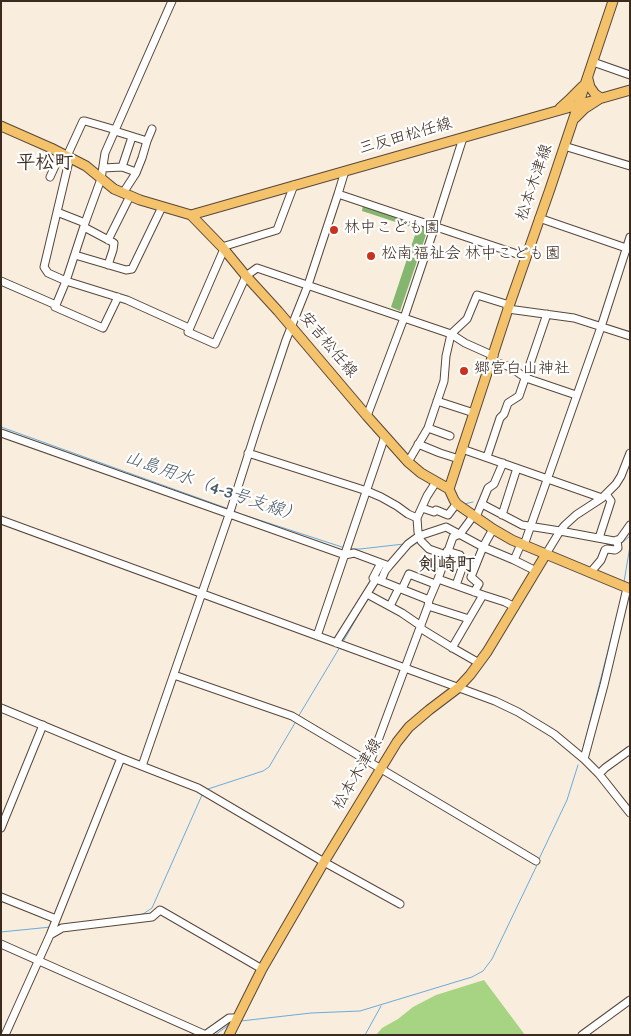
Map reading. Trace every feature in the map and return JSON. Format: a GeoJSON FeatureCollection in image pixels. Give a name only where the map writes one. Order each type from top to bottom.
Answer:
{"type":"FeatureCollection","features":[{"type":"Feature","properties":{"kind":"main road","name":"松本木津線"},"geometry":{"type":"LineString","coordinates":[[449,489],[508,309],[614,1]]}},
{"type":"Feature","properties":{"kind":"main road"},"geometry":{"type":"LineString","coordinates":[[572,124],[577,115],[601,98],[590,87],[588,77]]}},
{"type":"Feature","properties":{"kind":"main road"},"geometry":{"type":"LineString","coordinates":[[556,111],[572,98],[588,77]]}},
{"type":"Feature","properties":{"kind":"main road","name":"三反田松任線"},"geometry":{"type":"LineString","coordinates":[[191,215],[630,90]]}},
{"type":"Feature","properties":{"kind":"main road"},"geometry":{"type":"LineString","coordinates":[[556,111],[568,111],[572,124]]}},
{"type":"Feature","properties":{"kind":"main road","name":"安吉松任線"},"geometry":{"type":"LineString","coordinates":[[1,126],[86,166],[114,190],[191,215],[223,248],[408,462],[421,473],[449,489]]}},
{"type":"Feature","properties":{"kind":"main road"},"geometry":{"type":"LineString","coordinates":[[449,489],[459,505],[493,529],[522,544],[629,589]]}},
{"type":"Feature","properties":{"kind":"main road","name":"松本木津線"},"geometry":{"type":"LineString","coordinates":[[229,1035],[262,969],[397,742],[409,727],[458,688],[470,676],[487,652],[546,554]]}},
{"type":"Feature","properties":{"kind":"street"},"geometry":{"type":"LineString","coordinates":[[1,281],[56,306],[101,180],[105,153],[172,1]]}},
{"type":"Feature","properties":{"kind":"street"},"geometry":{"type":"LineString","coordinates":[[593,62],[630,75]]}},
{"type":"Feature","properties":{"kind":"street"},"geometry":{"type":"LineString","coordinates":[[50,177],[66,155],[83,121],[146,141]]}},
{"type":"Feature","properties":{"kind":"street"},"geometry":{"type":"LineString","coordinates":[[108,240],[152,129]]}},
{"type":"Feature","properties":{"kind":"street"},"geometry":{"type":"LineString","coordinates":[[122,167],[132,136]]}},
{"type":"Feature","properties":{"kind":"street"},"geometry":{"type":"LineString","coordinates":[[367,416],[404,318],[463,138]]}},
{"type":"Feature","properties":{"kind":"street"},"geometry":{"type":"LineString","coordinates":[[564,146],[630,166]]}},
{"type":"Feature","properties":{"kind":"street"},"geometry":{"type":"LineString","coordinates":[[66,155],[57,212],[44,267],[48,273],[66,281],[118,297],[189,328]]}},
{"type":"Feature","properties":{"kind":"street"},"geometry":{"type":"LineString","coordinates":[[103,168],[122,167],[136,172]]}},
{"type":"Feature","properties":{"kind":"street"},"geometry":{"type":"LineString","coordinates":[[142,766],[202,594],[286,340],[308,285],[345,171]]}},
{"type":"Feature","properties":{"kind":"street"},"geometry":{"type":"LineString","coordinates":[[294,185],[277,230],[223,248],[188,332],[215,344],[246,276],[256,268],[451,334],[526,378],[576,395]]}},
{"type":"Feature","properties":{"kind":"street"},"geometry":{"type":"LineString","coordinates":[[338,194],[526,258]]}},
{"type":"Feature","properties":{"kind":"street"},"geometry":{"type":"LineString","coordinates":[[75,255],[126,270],[134,268],[162,206]]}},
{"type":"Feature","properties":{"kind":"street"},"geometry":{"type":"LineString","coordinates":[[57,212],[114,243],[108,265]]}},
{"type":"Feature","properties":{"kind":"street"},"geometry":{"type":"LineString","coordinates":[[539,218],[628,248]]}},
{"type":"Feature","properties":{"kind":"street"},"geometry":{"type":"LineString","coordinates":[[514,560],[530,529],[628,248],[630,237]]}},
{"type":"Feature","properties":{"kind":"street"},"geometry":{"type":"LineString","coordinates":[[408,462],[428,428],[444,381],[446,356],[451,334],[467,320],[477,295],[506,304],[508,309],[574,318],[630,336]]}},
{"type":"Feature","properties":{"kind":"street"},"geometry":{"type":"LineString","coordinates":[[56,308],[103,328],[118,297]]}},
{"type":"Feature","properties":{"kind":"street"},"geometry":{"type":"LineString","coordinates":[[487,457],[500,418],[504,414],[508,403],[519,396],[547,314]]}},
{"type":"Feature","properties":{"kind":"street"},"geometry":{"type":"LineString","coordinates":[[437,401],[474,413]]}},
{"type":"Feature","properties":{"kind":"street"},"geometry":{"type":"LineString","coordinates":[[428,428],[450,436]]}},
{"type":"Feature","properties":{"kind":"street"},"geometry":{"type":"LineString","coordinates":[[1,433],[389,566]]}},
{"type":"Feature","properties":{"kind":"street"},"geometry":{"type":"LineString","coordinates":[[317,636],[385,436]]}},
{"type":"Feature","properties":{"kind":"street"},"geometry":{"type":"LineString","coordinates":[[418,444],[459,459]]}},
{"type":"Feature","properties":{"kind":"street"},"geometry":{"type":"LineString","coordinates":[[462,449],[604,496],[611,501],[599,538]]}},
{"type":"Feature","properties":{"kind":"street"},"geometry":{"type":"LineString","coordinates":[[248,453],[367,491],[417,518]]}},
{"type":"Feature","properties":{"kind":"street"},"geometry":{"type":"LineString","coordinates":[[546,554],[559,533],[576,515],[604,496],[616,484],[630,453]]}},
{"type":"Feature","properties":{"kind":"street"},"geometry":{"type":"LineString","coordinates":[[370,762],[453,537],[460,534],[475,516],[488,488],[494,484],[503,463]]}},
{"type":"Feature","properties":{"kind":"street"},"geometry":{"type":"LineString","coordinates":[[502,515],[517,468]]}},
{"type":"Feature","properties":{"kind":"street"},"geometry":{"type":"LineString","coordinates":[[436,482],[417,518],[418,532],[421,541],[429,549],[460,555],[464,563],[456,585]]}},
{"type":"Feature","properties":{"kind":"street"},"geometry":{"type":"LineString","coordinates":[[482,504],[530,529],[617,542]]}},
{"type":"Feature","properties":{"kind":"street"},"geometry":{"type":"LineString","coordinates":[[422,508],[434,512],[436,510],[448,515],[459,505]]}},
{"type":"Feature","properties":{"kind":"street"},"geometry":{"type":"LineString","coordinates":[[1,520],[495,701],[518,712],[554,734],[599,774],[630,813]]}},
{"type":"Feature","properties":{"kind":"street"},"geometry":{"type":"LineString","coordinates":[[590,573],[601,560],[605,550],[615,550],[618,548],[617,542],[630,525]]}},
{"type":"Feature","properties":{"kind":"street"},"geometry":{"type":"LineString","coordinates":[[339,644],[378,580],[408,544],[419,536],[446,526],[484,547],[536,571]]}},
{"type":"Feature","properties":{"kind":"street"},"geometry":{"type":"LineString","coordinates":[[474,592],[479,584],[471,577],[474,566],[493,529]]}},
{"type":"Feature","properties":{"kind":"street"},"geometry":{"type":"LineString","coordinates":[[381,563],[373,578],[469,619]]}},
{"type":"Feature","properties":{"kind":"street"},"geometry":{"type":"LineString","coordinates":[[464,563],[474,566]]}},
{"type":"Feature","properties":{"kind":"street"},"geometry":{"type":"LineString","coordinates":[[390,606],[408,574],[456,585],[515,607]]}},
{"type":"Feature","properties":{"kind":"street"},"geometry":{"type":"LineString","coordinates":[[584,759],[629,589]]}},
{"type":"Feature","properties":{"kind":"street"},"geometry":{"type":"LineString","coordinates":[[369,595],[390,606],[452,648],[479,663]]}},
{"type":"Feature","properties":{"kind":"street"},"geometry":{"type":"LineString","coordinates":[[452,648],[483,595]]}},
{"type":"Feature","properties":{"kind":"street"},"geometry":{"type":"LineString","coordinates":[[174,675],[297,719],[536,861]]}},
{"type":"Feature","properties":{"kind":"street"},"geometry":{"type":"LineString","coordinates":[[1,708],[203,791],[400,904]]}},
{"type":"Feature","properties":{"kind":"street"},"geometry":{"type":"LineString","coordinates":[[1,828],[42,725]]}},
{"type":"Feature","properties":{"kind":"street"},"geometry":{"type":"LineString","coordinates":[[599,774],[630,750]]}},
{"type":"Feature","properties":{"kind":"street"},"geometry":{"type":"LineString","coordinates":[[5,1035],[53,926],[121,758]]}},
{"type":"Feature","properties":{"kind":"street"},"geometry":{"type":"LineString","coordinates":[[1,897],[53,926],[62,928],[152,917],[160,910],[262,969]]}},
{"type":"Feature","properties":{"kind":"street"},"geometry":{"type":"LineString","coordinates":[[1,944],[205,1035],[229,1018],[237,1018]]}},
{"type":"Feature","properties":{"kind":"street"},"geometry":{"type":"LineString","coordinates":[[582,1035],[630,1000]]}},
{"type":"Feature","properties":{"kind":"green space"},"geometry":{"type":"Polygon","coordinates":[[[363,204],[429,226],[400,311],[391,307],[417,229],[362,211],[363,204]]]}},
{"type":"Feature","properties":{"kind":"green space"},"geometry":{"type":"Polygon","coordinates":[[[484,980],[525,1035],[376,1035],[382,1028],[398,1019],[413,1007],[436,995],[484,980]]]}},
{"type":"Feature","properties":{"kind":"waterway","name":"山島用水（4-3号支線）"},"geometry":{"type":"LineString","coordinates":[[1,427],[229,509]]}},
{"type":"Feature","properties":{"kind":"waterway"},"geometry":{"type":"LineString","coordinates":[[464,504],[473,502]]}},
{"type":"Feature","properties":{"kind":"waterway","name":"山島用水（4-3号支線）"},"geometry":{"type":"LineString","coordinates":[[232,510],[240,514]]}},
{"type":"Feature","properties":{"kind":"waterway","name":"山島用水（4-3号支線）"},"geometry":{"type":"LineString","coordinates":[[244,515],[345,548]]}},
{"type":"Feature","properties":{"kind":"waterway"},"geometry":{"type":"LineString","coordinates":[[621,543],[630,536]]}},
{"type":"Feature","properties":{"kind":"waterway","name":"山島用水（4-3号支線）"},"geometry":{"type":"LineString","coordinates":[[348,549],[404,544]]}},
{"type":"Feature","properties":{"kind":"waterway"},"geometry":{"type":"LineString","coordinates":[[624,582],[630,546]]}},
{"type":"Feature","properties":{"kind":"waterway"},"geometry":{"type":"LineString","coordinates":[[380,574],[383,568]]}},
{"type":"Feature","properties":{"kind":"waterway"},"geometry":{"type":"LineString","coordinates":[[584,745],[623,591]]}},
{"type":"Feature","properties":{"kind":"waterway"},"geometry":{"type":"LineString","coordinates":[[343,642],[368,598]]}},
{"type":"Feature","properties":{"kind":"waterway"},"geometry":{"type":"LineString","coordinates":[[298,717],[340,647]]}},
{"type":"Feature","properties":{"kind":"waterway"},"geometry":{"type":"LineString","coordinates":[[206,790],[263,771],[269,767],[295,723]]}},
{"type":"Feature","properties":{"kind":"waterway"},"geometry":{"type":"LineString","coordinates":[[539,859],[567,800],[578,765]]}},
{"type":"Feature","properties":{"kind":"waterway"},"geometry":{"type":"LineString","coordinates":[[99,920],[143,914],[152,908],[202,795]]}},
{"type":"Feature","properties":{"kind":"waterway"},"geometry":{"type":"LineString","coordinates":[[241,1021],[311,1013],[360,1011],[472,977],[483,971],[492,959],[538,863]]}},
{"type":"Feature","properties":{"kind":"waterway"},"geometry":{"type":"LineString","coordinates":[[1,932],[51,927]]}},
{"type":"Feature","properties":{"kind":"waterway"},"geometry":{"type":"LineString","coordinates":[[365,1035],[381,1006]]}},
{"type":"Feature","properties":{"kind":"waterway"},"geometry":{"type":"LineString","coordinates":[[215,1035],[230,1024]]}},
{"type":"Feature","properties":{"kind":"place","name":"林中こども園"},"geometry":{"type":"Point","coordinates":[334,230]}},
{"type":"Feature","properties":{"kind":"place","name":"松南福祉会 林中こども園"},"geometry":{"type":"Point","coordinates":[371,256]}},
{"type":"Feature","properties":{"kind":"place","name":"郷宮白山神社"},"geometry":{"type":"Point","coordinates":[464,371]}},
{"type":"Feature","properties":{"kind":"district","name":"平松町"},"geometry":{"type":"Point","coordinates":[45,165]}},
{"type":"Feature","properties":{"kind":"district","name":"剣崎町"},"geometry":{"type":"Point","coordinates":[447,567]}}]}
